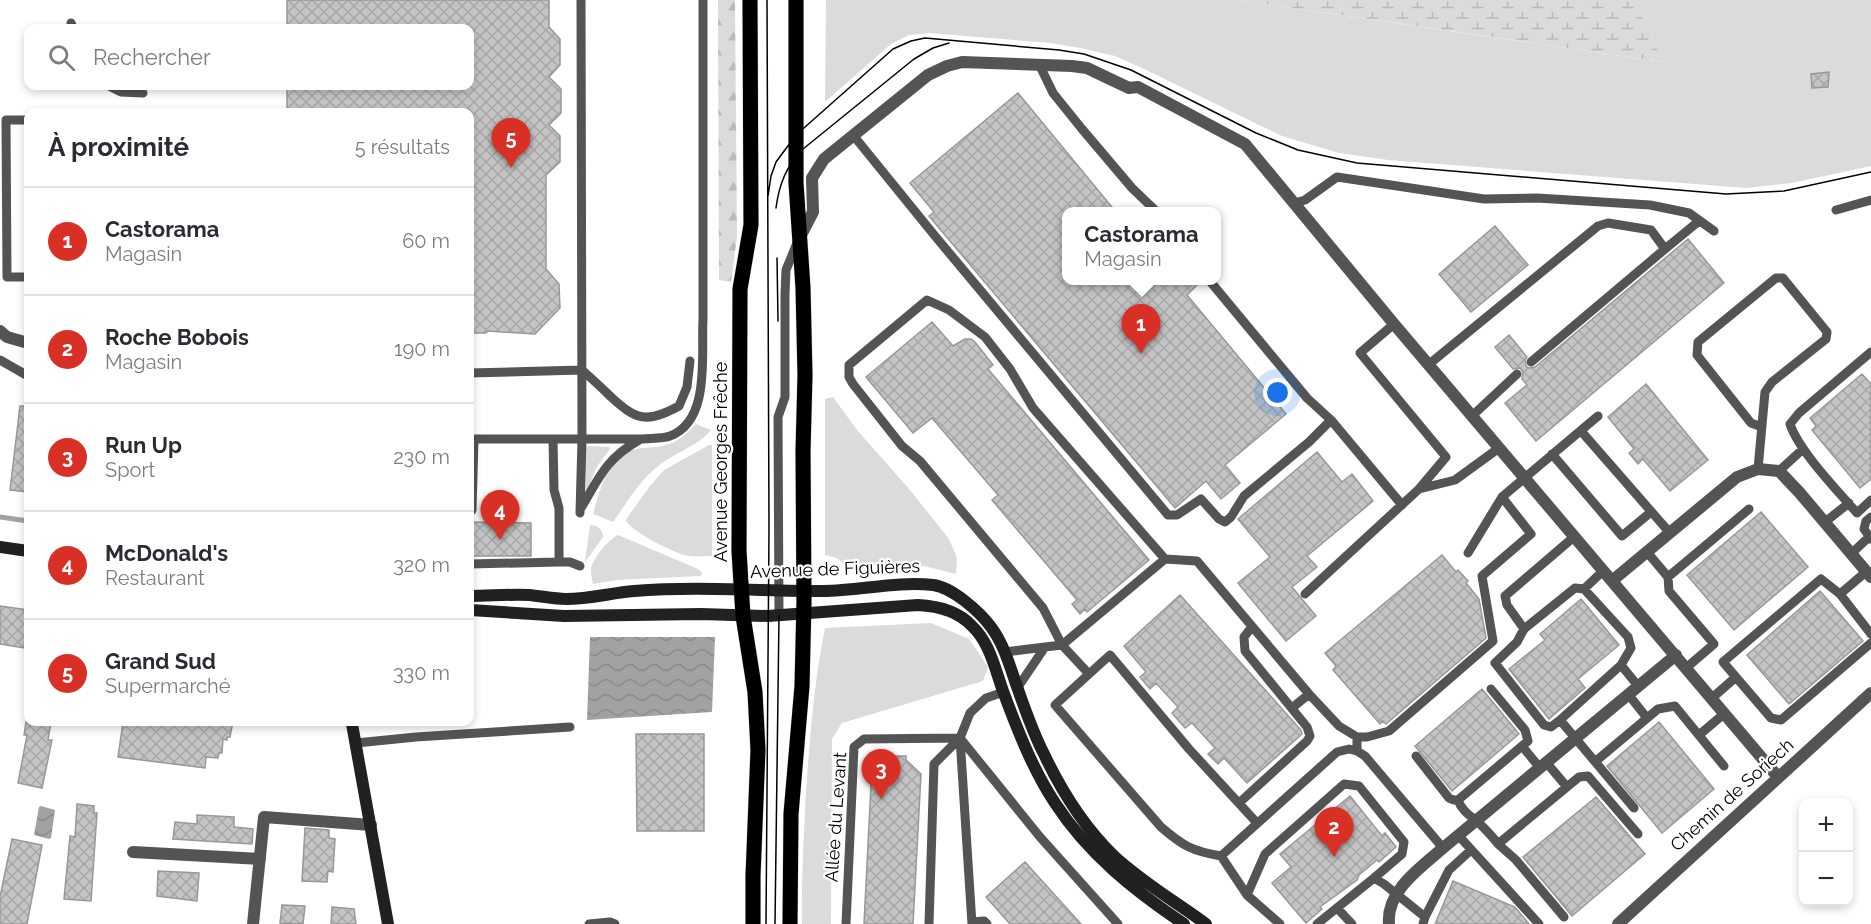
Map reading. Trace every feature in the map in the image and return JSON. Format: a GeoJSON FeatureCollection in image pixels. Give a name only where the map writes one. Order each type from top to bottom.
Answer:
{"type":"FeatureCollection","features":[{"type":"Feature","properties":{"kind":"main road","name":"Avenue Georges Frêche"},"geometry":{"type":"LineString","coordinates":[[750,0],[752,225],[740,289],[739,551],[743,616],[755,692],[758,750],[753,924]]}},
{"type":"Feature","properties":{"kind":"main road"},"geometry":{"type":"LineString","coordinates":[[789,924],[790,814],[802,686],[804,614],[805,364],[796,183],[796,0]]}},
{"type":"Feature","properties":{"kind":"main road"},"geometry":{"type":"LineString","coordinates":[[0,547],[24,550]]}},
{"type":"Feature","properties":{"kind":"main road","name":"Avenue de Figuières"},"geometry":{"type":"LineString","coordinates":[[474,596],[527,595],[564,599],[633,591],[710,589],[828,591],[882,586],[934,585],[951,592],[977,610],[993,629],[1005,652],[1044,754],[1066,796],[1089,826],[1113,855],[1138,876],[1206,924]]}},
{"type":"Feature","properties":{"kind":"main road"},"geometry":{"type":"LineString","coordinates":[[474,609],[564,616],[701,614],[779,616],[918,605],[936,606],[951,611],[972,625],[983,640],[992,657],[1032,761],[1055,803],[1103,862],[1129,886],[1184,924]]}},
{"type":"Feature","properties":{"kind":"main road"},"geometry":{"type":"LineString","coordinates":[[353,726],[388,924]]}},
{"type":"Feature","properties":{"kind":"street"},"geometry":{"type":"LineString","coordinates":[[799,238],[813,212],[812,178],[824,159],[928,75],[962,62],[1087,68],[1129,88],[1138,87],[1245,144],[1394,324],[1778,777]]}},
{"type":"Feature","properties":{"kind":"street"},"geometry":{"type":"LineString","coordinates":[[0,331],[7,337],[24,342]]}},
{"type":"Feature","properties":{"kind":"street"},"geometry":{"type":"LineString","coordinates":[[1613,580],[1737,477],[1758,469],[1779,471],[1869,574]]}},
{"type":"Feature","properties":{"kind":"street"},"geometry":{"type":"LineString","coordinates":[[1389,924],[1388,912],[1396,895],[1410,877],[1676,655]]}},
{"type":"Feature","properties":{"kind":"street","name":"Chemin de Soriech"},"geometry":{"type":"LineString","coordinates":[[1618,924],[1871,693]]}},
{"type":"Feature","properties":{"kind":"street"},"geometry":{"type":"LineString","coordinates":[[253,924],[264,817],[371,825]]}},
{"type":"Feature","properties":{"kind":"street"},"geometry":{"type":"LineString","coordinates":[[133,852],[260,859]]}},
{"type":"Feature","properties":{"kind":"lane"},"geometry":{"type":"LineString","coordinates":[[581,0],[582,439],[580,511],[607,465],[624,449],[642,439]]}},
{"type":"Feature","properties":{"kind":"lane"},"geometry":{"type":"LineString","coordinates":[[474,439],[642,439],[670,436],[685,426],[697,409],[702,372],[703,0]]}},
{"type":"Feature","properties":{"kind":"lane"},"geometry":{"type":"LineString","coordinates":[[1040,66],[1053,93],[1132,188],[1152,207]]}},
{"type":"Feature","properties":{"kind":"lane"},"geometry":{"type":"LineString","coordinates":[[117,90],[143,93]]}},
{"type":"Feature","properties":{"kind":"lane"},"geometry":{"type":"LineString","coordinates":[[24,120],[6,120],[6,208],[7,277],[24,277]]}},
{"type":"Feature","properties":{"kind":"lane"},"geometry":{"type":"LineString","coordinates":[[853,135],[934,236],[1168,515],[1177,515],[1201,499],[1225,522],[1244,496],[1309,442],[1331,420]]}},
{"type":"Feature","properties":{"kind":"lane"},"geometry":{"type":"LineString","coordinates":[[1295,203],[1305,200],[1337,177],[1484,199],[1536,198],[1650,205],[1689,213],[1714,231]]}},
{"type":"Feature","properties":{"kind":"lane"},"geometry":{"type":"LineString","coordinates":[[1836,210],[1871,200]]}},
{"type":"Feature","properties":{"kind":"lane"},"geometry":{"type":"LineString","coordinates":[[1531,362],[1699,220]]}},
{"type":"Feature","properties":{"kind":"lane"},"geometry":{"type":"LineString","coordinates":[[1428,364],[1598,226],[1608,223],[1651,230],[1665,249]]}},
{"type":"Feature","properties":{"kind":"lane"},"geometry":{"type":"LineString","coordinates":[[779,616],[778,417],[784,397],[786,270],[799,238]]}},
{"type":"Feature","properties":{"kind":"lane"},"geometry":{"type":"LineString","coordinates":[[1758,469],[1762,427],[1765,392],[1772,382],[1826,339],[1827,332],[1783,278],[1776,278],[1698,342],[1697,355],[1751,423],[1762,427]]}},
{"type":"Feature","properties":{"kind":"lane"},"geometry":{"type":"LineString","coordinates":[[1213,285],[1307,398],[1331,420],[1402,505]]}},
{"type":"Feature","properties":{"kind":"lane"},"geometry":{"type":"LineString","coordinates":[[1089,674],[1062,645],[1043,608],[920,461],[903,446],[853,384],[849,376],[849,364],[927,300],[949,310],[985,338],[1010,369],[1033,408],[1165,559]]}},
{"type":"Feature","properties":{"kind":"lane"},"geometry":{"type":"LineString","coordinates":[[1305,594],[1419,489],[1446,457],[1360,353],[1394,324]]}},
{"type":"Feature","properties":{"kind":"lane"},"geometry":{"type":"LineString","coordinates":[[1871,352],[1799,413],[1790,424],[1793,435],[1857,513],[1871,500]]}},
{"type":"Feature","properties":{"kind":"lane"},"geometry":{"type":"LineString","coordinates":[[0,360],[24,374]]}},
{"type":"Feature","properties":{"kind":"lane"},"geometry":{"type":"LineString","coordinates":[[474,373],[582,370],[628,412],[639,417],[656,417],[679,406],[687,387],[690,361],[702,372]]}},
{"type":"Feature","properties":{"kind":"lane"},"geometry":{"type":"LineString","coordinates":[[1472,416],[1517,374]]}},
{"type":"Feature","properties":{"kind":"lane"},"geometry":{"type":"LineString","coordinates":[[1468,553],[1502,497],[1598,416]]}},
{"type":"Feature","properties":{"kind":"lane"},"geometry":{"type":"LineString","coordinates":[[1581,430],[1670,533]]}},
{"type":"Feature","properties":{"kind":"lane"},"geometry":{"type":"LineString","coordinates":[[553,439],[554,490],[559,508],[559,562]]}},
{"type":"Feature","properties":{"kind":"lane"},"geometry":{"type":"LineString","coordinates":[[1419,489],[1455,480],[1500,448]]}},
{"type":"Feature","properties":{"kind":"lane"},"geometry":{"type":"LineString","coordinates":[[1779,471],[1803,448]]}},
{"type":"Feature","properties":{"kind":"lane"},"geometry":{"type":"LineString","coordinates":[[1552,454],[1622,536],[1651,512]]}},
{"type":"Feature","properties":{"kind":"lane"},"geometry":{"type":"LineString","coordinates":[[1005,652],[1062,645],[1165,559],[1197,561],[1251,628],[1339,726],[1358,737],[1389,731],[1493,641],[1482,576],[1531,534],[1502,497]]}},
{"type":"Feature","properties":{"kind":"lane"},"geometry":{"type":"LineString","coordinates":[[1825,522],[1849,503]]}},
{"type":"Feature","properties":{"kind":"lane"},"geometry":{"type":"LineString","coordinates":[[1668,577],[1749,509]]}},
{"type":"Feature","properties":{"kind":"lane"},"geometry":{"type":"LineString","coordinates":[[1852,553],[1870,538],[1864,529],[1866,521],[1871,517]]}},
{"type":"Feature","properties":{"kind":"lane"},"geometry":{"type":"LineString","coordinates":[[1524,629],[1507,605],[1505,596],[1575,536]]}},
{"type":"Feature","properties":{"kind":"lane"},"geometry":{"type":"LineString","coordinates":[[1647,552],[1668,577],[1669,591],[1714,644],[1686,668]]}},
{"type":"Feature","properties":{"kind":"lane"},"geometry":{"type":"LineString","coordinates":[[474,564],[570,562],[580,566]]}},
{"type":"Feature","properties":{"kind":"lane"},"geometry":{"type":"LineString","coordinates":[[1584,588],[1628,638],[1631,648],[1622,665],[1551,728],[1544,725],[1494,663],[1517,642],[1524,629],[1575,588],[1584,588],[1604,570]]}},
{"type":"Feature","properties":{"kind":"lane"},"geometry":{"type":"LineString","coordinates":[[1840,594],[1869,574]]}},
{"type":"Feature","properties":{"kind":"lane"},"geometry":{"type":"LineString","coordinates":[[1871,634],[1840,594],[1821,579],[1723,662],[1771,718],[1781,720],[1871,643]]}},
{"type":"Feature","properties":{"kind":"lane"},"geometry":{"type":"LineString","coordinates":[[1239,804],[1310,736],[1307,727],[1245,651],[1244,637],[1251,628]]}},
{"type":"Feature","properties":{"kind":"lane"},"geometry":{"type":"LineString","coordinates":[[1018,687],[1045,647]]}},
{"type":"Feature","properties":{"kind":"lane"},"geometry":{"type":"LineString","coordinates":[[1257,823],[1189,749],[1110,655],[1055,705],[1161,827],[1177,841],[1198,852],[1221,856],[1246,895],[1280,924]]}},
{"type":"Feature","properties":{"kind":"lane"},"geometry":{"type":"LineString","coordinates":[[1622,665],[1647,718]]}},
{"type":"Feature","properties":{"kind":"lane"},"geometry":{"type":"LineString","coordinates":[[1712,698],[1736,677]]}},
{"type":"Feature","properties":{"kind":"lane"},"geometry":{"type":"LineString","coordinates":[[1416,756],[1449,798],[1458,800],[1528,741],[1525,730],[1491,689]]}},
{"type":"Feature","properties":{"kind":"lane"},"geometry":{"type":"LineString","coordinates":[[929,924],[934,764],[960,738],[970,713],[986,698],[1004,692]]}},
{"type":"Feature","properties":{"kind":"lane"},"geometry":{"type":"LineString","coordinates":[[1292,708],[1309,694]]}},
{"type":"Feature","properties":{"kind":"lane"},"geometry":{"type":"LineString","coordinates":[[1596,761],[1658,709],[1675,706],[1724,766]]}},
{"type":"Feature","properties":{"kind":"lane"},"geometry":{"type":"LineString","coordinates":[[1699,735],[1725,714]]}},
{"type":"Feature","properties":{"kind":"lane"},"geometry":{"type":"LineString","coordinates":[[1560,720],[1634,808]]}},
{"type":"Feature","properties":{"kind":"lane"},"geometry":{"type":"LineString","coordinates":[[356,743],[570,727]]}},
{"type":"Feature","properties":{"kind":"lane"},"geometry":{"type":"LineString","coordinates":[[1357,751],[1358,737]]}},
{"type":"Feature","properties":{"kind":"lane"},"geometry":{"type":"LineString","coordinates":[[960,738],[972,923],[984,921],[987,924]]}},
{"type":"Feature","properties":{"kind":"lane"},"geometry":{"type":"LineString","coordinates":[[960,738],[1040,837],[1118,924]]}},
{"type":"Feature","properties":{"kind":"lane","name":"Allée du Levant"},"geometry":{"type":"LineString","coordinates":[[846,924],[854,747],[864,739],[960,738]]}},
{"type":"Feature","properties":{"kind":"lane"},"geometry":{"type":"LineString","coordinates":[[1522,746],[1567,787]]}},
{"type":"Feature","properties":{"kind":"lane"},"geometry":{"type":"LineString","coordinates":[[1221,856],[1337,752],[1348,749],[1365,756],[1443,848]]}},
{"type":"Feature","properties":{"kind":"lane"},"geometry":{"type":"LineString","coordinates":[[1498,844],[1579,777],[1588,776],[1638,834]]}},
{"type":"Feature","properties":{"kind":"lane"},"geometry":{"type":"LineString","coordinates":[[1246,895],[1265,854],[1344,784],[1359,786],[1404,843],[1402,854],[1317,924]]}},
{"type":"Feature","properties":{"kind":"lane"},"geometry":{"type":"LineString","coordinates":[[1458,800],[1466,813],[1516,860],[1564,917]]}},
{"type":"Feature","properties":{"kind":"lane"},"geometry":{"type":"LineString","coordinates":[[1458,835],[1539,924]]}},
{"type":"Feature","properties":{"kind":"lane"},"geometry":{"type":"LineString","coordinates":[[1374,878],[1424,921],[1449,870],[1472,850]]}},
{"type":"Feature","properties":{"kind":"lane"},"geometry":{"type":"LineString","coordinates":[[1337,908],[1352,924]]}},
{"type":"Feature","properties":{"kind":"lane"},"geometry":{"type":"LineString","coordinates":[[589,924],[610,922],[615,924]]}},
{"type":"Feature","properties":{"kind":"green space"},"geometry":{"type":"Polygon","coordinates":[[[718,0],[735,0],[737,237],[731,282],[719,280],[718,0]]]}},
{"type":"Feature","properties":{"kind":"green space"},"geometry":{"type":"Polygon","coordinates":[[[826,0],[1237,0],[1662,62],[1634,0],[1871,0],[1871,166],[1792,183],[1746,188],[1388,160],[1339,153],[1282,136],[1115,56],[1050,43],[929,33],[909,35],[891,44],[825,102],[826,0]]]}},
{"type":"Feature","properties":{"kind":"green space"},"geometry":{"type":"Polygon","coordinates":[[[1237,0],[1634,0],[1663,62],[1237,0]]]}},
{"type":"Feature","properties":{"kind":"green space"},"geometry":{"type":"Polygon","coordinates":[[[833,397],[857,430],[910,490],[949,539],[957,558],[956,574],[924,566],[844,564],[837,558],[825,555],[825,399],[833,397]]]}},
{"type":"Feature","properties":{"kind":"green space"},"geometry":{"type":"Polygon","coordinates":[[[696,424],[711,430],[699,441],[663,462],[650,473],[613,522],[593,514],[604,481],[616,460],[631,450],[674,442],[696,424]]]}},
{"type":"Feature","properties":{"kind":"green space"},"geometry":{"type":"Polygon","coordinates":[[[712,445],[712,556],[688,556],[674,551],[630,526],[626,521],[627,518],[664,470],[712,445]]]}},
{"type":"Feature","properties":{"kind":"green space"},"geometry":{"type":"Polygon","coordinates":[[[587,446],[609,447],[610,449],[596,468],[586,494],[585,448],[587,446]]]}},
{"type":"Feature","properties":{"kind":"green space"},"geometry":{"type":"Polygon","coordinates":[[[590,525],[599,528],[603,537],[585,562],[590,525]]]}},
{"type":"Feature","properties":{"kind":"green space"},"geometry":{"type":"Polygon","coordinates":[[[618,535],[698,569],[702,573],[701,576],[617,580],[593,584],[591,569],[595,560],[606,545],[618,535]]]}},
{"type":"Feature","properties":{"kind":"green space"},"geometry":{"type":"Polygon","coordinates":[[[931,623],[969,639],[988,667],[983,681],[842,723],[832,739],[831,924],[802,924],[803,858],[811,730],[825,628],[931,623]]]}},
{"type":"Feature","properties":{"kind":"water"},"geometry":{"type":"Polygon","coordinates":[[[590,637],[715,637],[712,712],[587,720],[590,637]]]}},
{"type":"Feature","properties":{"kind":"water"},"geometry":{"type":"Polygon","coordinates":[[[41,806],[55,810],[49,839],[34,835],[41,806]]]}},
{"type":"Feature","properties":{"kind":"building"},"geometry":{"type":"Polygon","coordinates":[[[287,0],[549,0],[549,27],[560,39],[560,65],[549,77],[561,89],[561,113],[549,125],[560,136],[560,162],[546,175],[546,269],[559,284],[560,308],[535,334],[488,331],[474,333],[474,108],[287,108],[287,90],[474,90],[474,24],[287,24],[287,0]]]}},
{"type":"Feature","properties":{"kind":"building"},"geometry":{"type":"Polygon","coordinates":[[[1829,72],[1828,87],[1812,88],[1811,74],[1829,72]]]}},
{"type":"Feature","properties":{"kind":"building"},"geometry":{"type":"Polygon","coordinates":[[[1018,93],[1112,207],[1062,207],[1062,285],[1197,285],[1187,295],[1286,414],[1225,465],[1240,483],[1221,499],[1206,481],[1175,508],[929,216],[934,212],[910,183],[1018,93]]]}},
{"type":"Feature","properties":{"kind":"building"},"geometry":{"type":"Polygon","coordinates":[[[1495,226],[1528,265],[1471,312],[1439,274],[1495,226]]]}},
{"type":"Feature","properties":{"kind":"building"},"geometry":{"type":"Polygon","coordinates":[[[1688,239],[1724,283],[1536,441],[1505,403],[1527,385],[1522,379],[1523,372],[1520,368],[1513,369],[1495,347],[1509,335],[1527,357],[1526,366],[1535,367],[1688,239]]]}},
{"type":"Feature","properties":{"kind":"building"},"geometry":{"type":"Polygon","coordinates":[[[932,322],[953,346],[965,339],[975,342],[993,365],[988,369],[1149,560],[1087,612],[1085,609],[1080,614],[1072,604],[1077,600],[992,500],[998,495],[932,418],[913,433],[866,377],[932,322]]]}},
{"type":"Feature","properties":{"kind":"building"},"geometry":{"type":"Polygon","coordinates":[[[1862,374],[1871,384],[1871,479],[1860,488],[1812,430],[1816,426],[1810,418],[1862,374]]]}},
{"type":"Feature","properties":{"kind":"building"},"geometry":{"type":"Polygon","coordinates":[[[1646,384],[1708,460],[1670,491],[1643,459],[1638,464],[1629,453],[1634,449],[1608,417],[1646,384]]]}},
{"type":"Feature","properties":{"kind":"building"},"geometry":{"type":"Polygon","coordinates":[[[20,406],[24,406],[24,492],[10,490],[20,406]]]}},
{"type":"Feature","properties":{"kind":"building"},"geometry":{"type":"Polygon","coordinates":[[[1317,452],[1342,482],[1352,474],[1373,501],[1307,556],[1317,567],[1292,587],[1316,616],[1286,641],[1238,583],[1270,557],[1238,519],[1317,452]]]}},
{"type":"Feature","properties":{"kind":"building"},"geometry":{"type":"Polygon","coordinates":[[[1761,512],[1808,567],[1734,630],[1687,575],[1761,512]]]}},
{"type":"Feature","properties":{"kind":"building"},"geometry":{"type":"Polygon","coordinates":[[[474,522],[531,523],[531,556],[474,556],[474,522]]]}},
{"type":"Feature","properties":{"kind":"building"},"geometry":{"type":"Polygon","coordinates":[[[1442,555],[1456,572],[1458,570],[1468,581],[1466,583],[1479,599],[1486,638],[1386,724],[1383,721],[1380,724],[1333,670],[1336,666],[1325,653],[1442,555]]]}},
{"type":"Feature","properties":{"kind":"building"},"geometry":{"type":"Polygon","coordinates":[[[1820,591],[1863,641],[1789,704],[1747,655],[1820,591]]]}},
{"type":"Feature","properties":{"kind":"building"},"geometry":{"type":"Polygon","coordinates":[[[1180,595],[1301,730],[1302,734],[1247,783],[1224,758],[1218,764],[1208,754],[1215,748],[1192,723],[1185,728],[1172,713],[1178,707],[1156,683],[1150,689],[1140,677],[1146,672],[1124,646],[1180,595]]]}},
{"type":"Feature","properties":{"kind":"building"},"geometry":{"type":"Polygon","coordinates":[[[1581,599],[1619,645],[1578,679],[1585,688],[1549,719],[1509,669],[1545,640],[1540,634],[1581,599]]]}},
{"type":"Feature","properties":{"kind":"building"},"geometry":{"type":"Polygon","coordinates":[[[0,606],[24,609],[24,648],[0,644],[0,606]]]}},
{"type":"Feature","properties":{"kind":"building"},"geometry":{"type":"Polygon","coordinates":[[[1482,689],[1519,734],[1452,791],[1415,746],[1482,689]]]}},
{"type":"Feature","properties":{"kind":"building"},"geometry":{"type":"Polygon","coordinates":[[[1659,722],[1714,789],[1662,833],[1607,766],[1659,722]]]}},
{"type":"Feature","properties":{"kind":"building"},"geometry":{"type":"Polygon","coordinates":[[[25,726],[50,726],[48,740],[52,740],[42,788],[18,783],[27,735],[24,735],[25,726]]]}},
{"type":"Feature","properties":{"kind":"building"},"geometry":{"type":"Polygon","coordinates":[[[122,726],[232,726],[230,737],[227,737],[227,740],[223,739],[222,753],[219,753],[218,758],[206,757],[205,768],[118,757],[122,726]]]}},
{"type":"Feature","properties":{"kind":"building"},"geometry":{"type":"Polygon","coordinates":[[[636,734],[704,734],[704,831],[637,831],[636,734]]]}},
{"type":"Feature","properties":{"kind":"building"},"geometry":{"type":"Polygon","coordinates":[[[892,756],[906,756],[906,760],[921,774],[913,924],[864,924],[872,765],[879,759],[891,759],[892,756]]]}},
{"type":"Feature","properties":{"kind":"building"},"geometry":{"type":"Polygon","coordinates":[[[1350,796],[1382,836],[1385,833],[1396,847],[1320,907],[1322,909],[1306,923],[1272,883],[1291,867],[1280,854],[1350,796]]]}},
{"type":"Feature","properties":{"kind":"building"},"geometry":{"type":"Polygon","coordinates":[[[1596,797],[1645,854],[1572,916],[1523,857],[1596,797]]]}},
{"type":"Feature","properties":{"kind":"building"},"geometry":{"type":"Polygon","coordinates":[[[77,804],[94,806],[94,813],[97,813],[91,901],[64,899],[70,836],[75,837],[77,804]]]}},
{"type":"Feature","properties":{"kind":"building"},"geometry":{"type":"Polygon","coordinates":[[[197,815],[234,817],[234,827],[253,829],[252,844],[173,839],[175,822],[197,824],[197,815]]]}},
{"type":"Feature","properties":{"kind":"building"},"geometry":{"type":"Polygon","coordinates":[[[305,828],[329,830],[329,838],[335,839],[333,872],[328,871],[327,882],[302,881],[305,828]]]}},
{"type":"Feature","properties":{"kind":"building"},"geometry":{"type":"Polygon","coordinates":[[[12,839],[42,845],[27,924],[0,924],[0,897],[12,839]]]}},
{"type":"Feature","properties":{"kind":"building"},"geometry":{"type":"Polygon","coordinates":[[[1025,862],[1081,924],[1010,924],[986,897],[1025,862]]]}},
{"type":"Feature","properties":{"kind":"building"},"geometry":{"type":"Polygon","coordinates":[[[158,871],[199,873],[197,901],[157,896],[158,871]]]}},
{"type":"Feature","properties":{"kind":"building"},"geometry":{"type":"Polygon","coordinates":[[[1453,881],[1515,907],[1529,924],[1435,924],[1453,881]]]}},
{"type":"Feature","properties":{"kind":"building"},"geometry":{"type":"Polygon","coordinates":[[[282,905],[305,906],[303,924],[280,923],[282,905]]]}},
{"type":"Feature","properties":{"kind":"building"},"geometry":{"type":"Polygon","coordinates":[[[332,907],[354,909],[356,924],[331,924],[332,907]]]}},
{"type":"Feature","properties":{"kind":"waterway"},"geometry":{"type":"LineString","coordinates":[[0,517],[24,520]]}},
{"type":"Feature","properties":{"kind":"tram line"},"geometry":{"type":"LineString","coordinates":[[766,924],[769,529],[767,0]]}},
{"type":"Feature","properties":{"kind":"tram line"},"geometry":{"type":"LineString","coordinates":[[768,196],[776,162],[796,135],[893,49],[925,38],[1084,54],[1131,70],[1256,133],[1298,150],[1357,163],[1726,194],[1784,191],[1871,172]]}},
{"type":"Feature","properties":{"kind":"tram line"},"geometry":{"type":"LineString","coordinates":[[776,208],[784,176],[803,149],[914,59],[933,48],[949,43]]}},
{"type":"Feature","properties":{"kind":"tram line"},"geometry":{"type":"LineString","coordinates":[[777,258],[778,321]]}},
{"type":"Feature","properties":{"kind":"tram line"},"geometry":{"type":"LineString","coordinates":[[775,924],[779,616]]}},
{"type":"Feature","properties":{"kind":"place","name":"Grand Sud"},"geometry":{"type":"Point","coordinates":[511,168]}},
{"type":"Feature","properties":{"kind":"place","name":"Castorama"},"geometry":{"type":"Point","coordinates":[1141,354]}},
{"type":"Feature","properties":{"kind":"place","name":"McDonald's"},"geometry":{"type":"Point","coordinates":[500,540]}},
{"type":"Feature","properties":{"kind":"place","name":"Run Up"},"geometry":{"type":"Point","coordinates":[881,799]}},
{"type":"Feature","properties":{"kind":"place","name":"Roche Bobois"},"geometry":{"type":"Point","coordinates":[1334,857]}}]}
